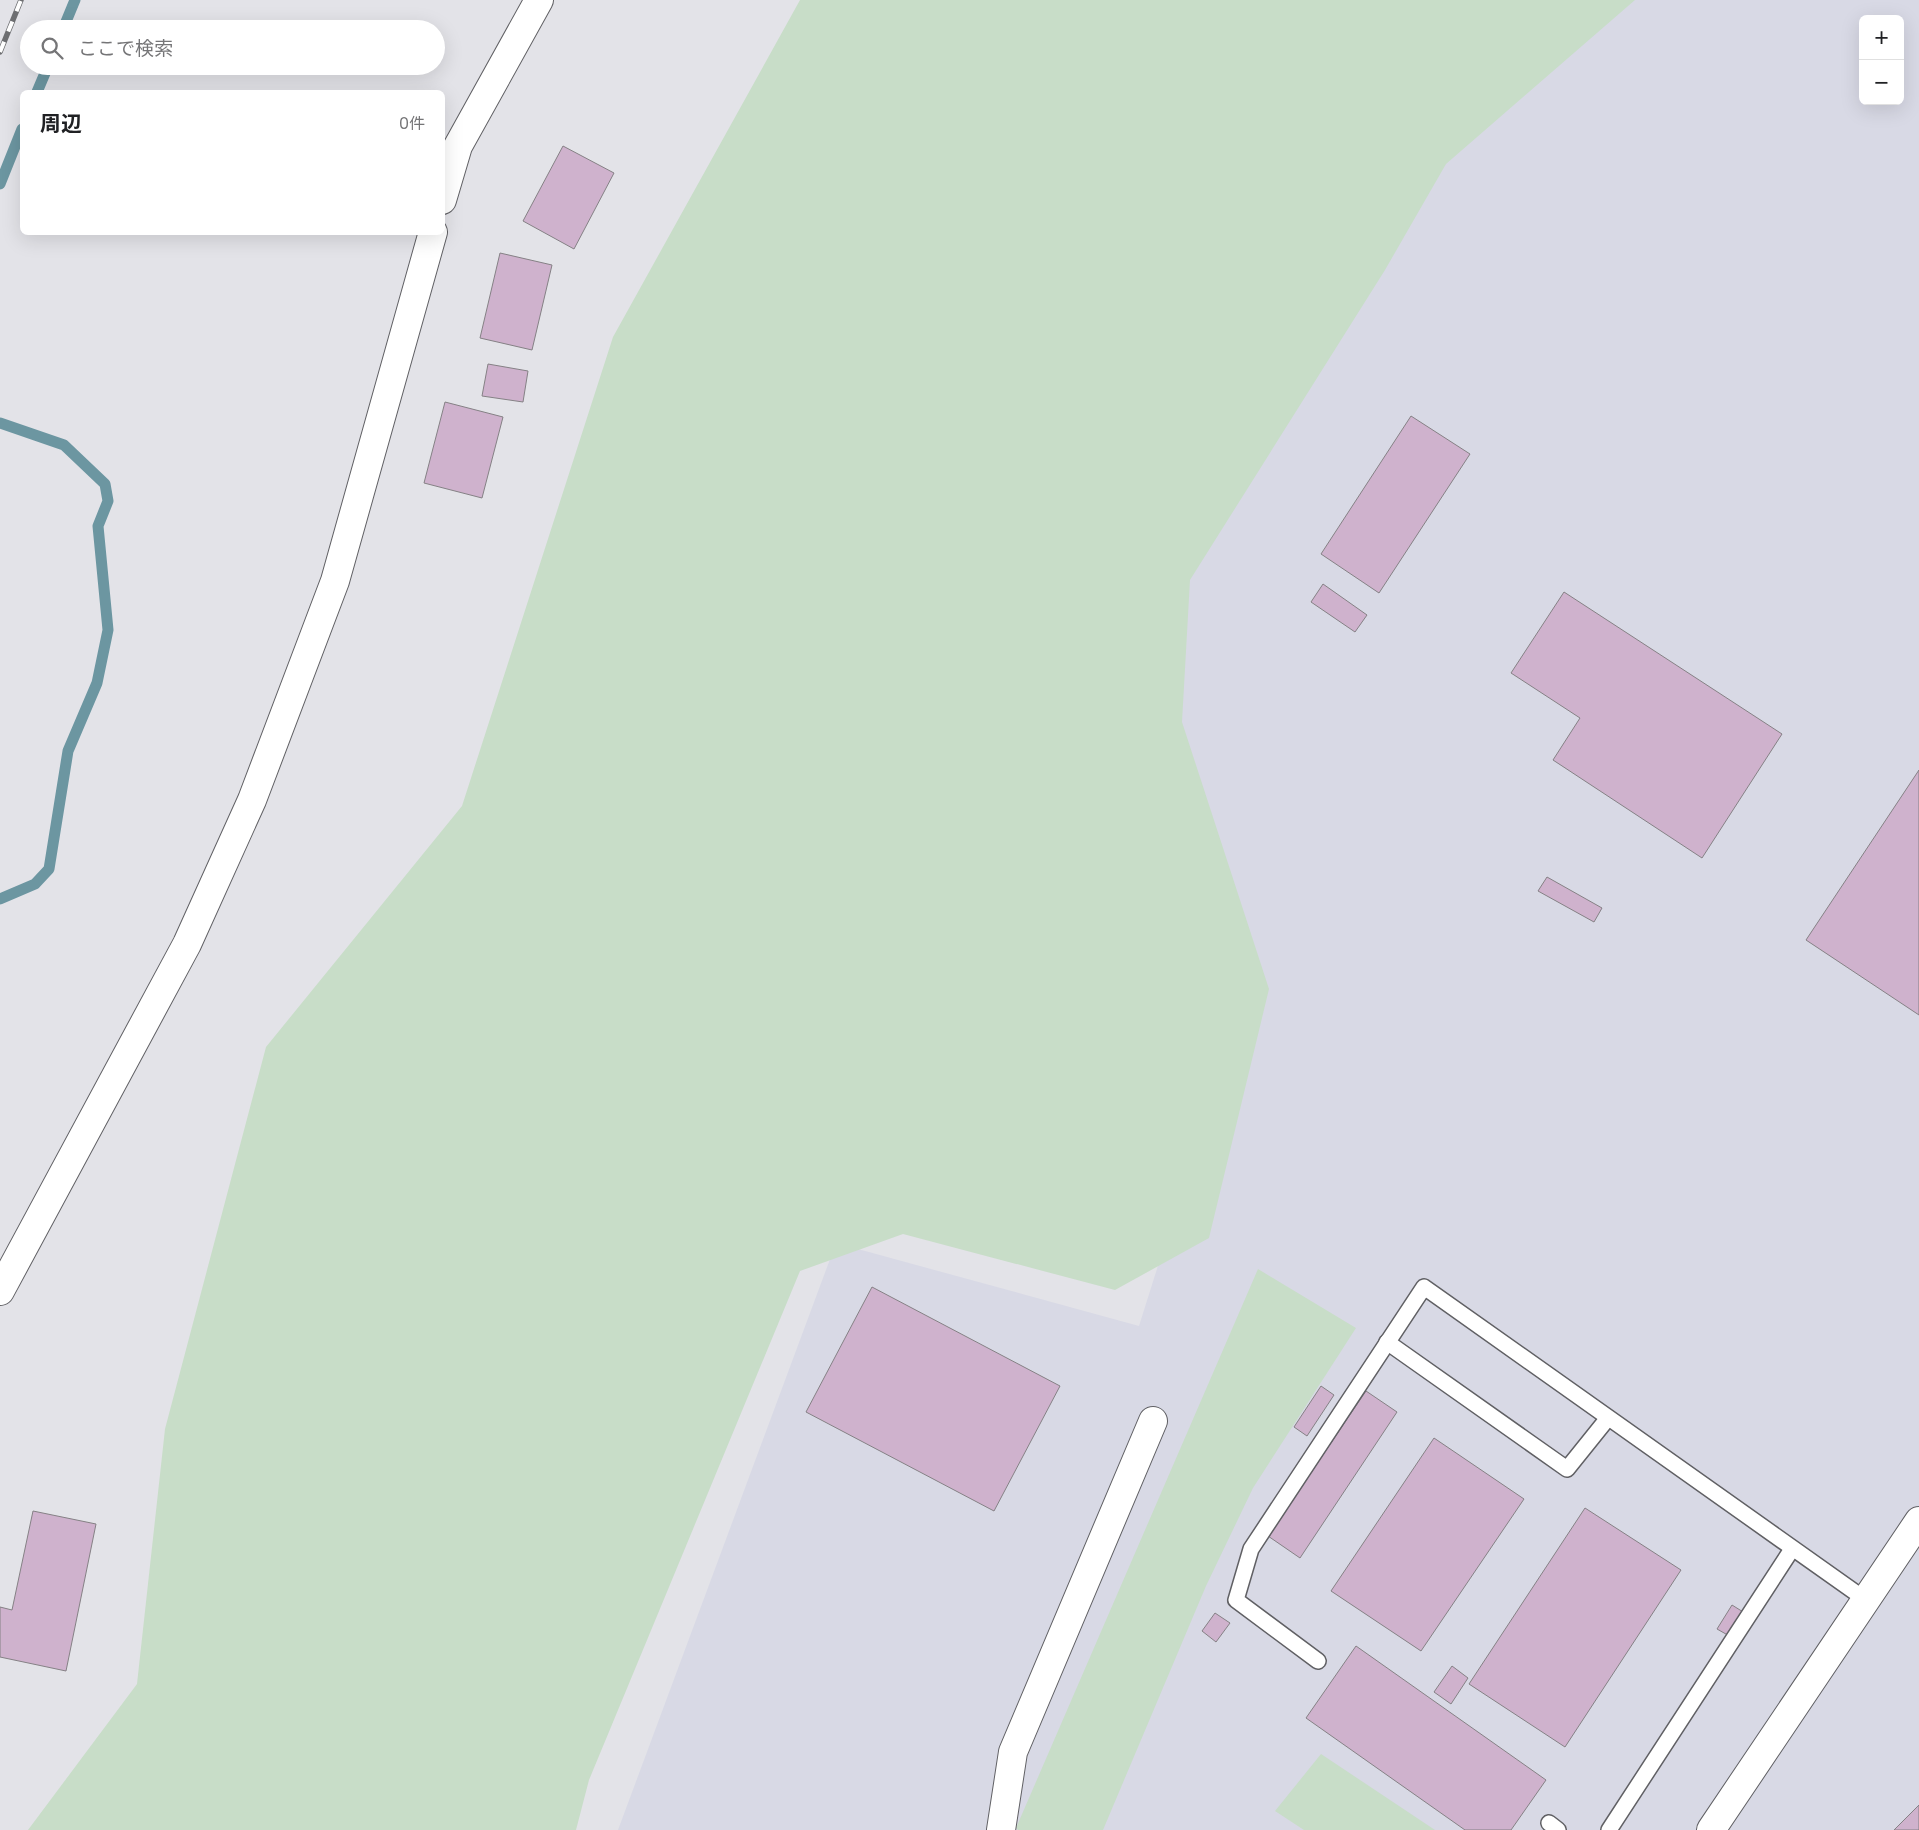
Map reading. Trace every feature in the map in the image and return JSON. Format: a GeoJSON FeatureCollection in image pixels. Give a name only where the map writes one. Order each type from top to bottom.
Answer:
{"type":"FeatureCollection","features":[{"type":"Feature","properties":{"kind":"street"},"geometry":{"type":"LineString","coordinates":[[445,190],[458,146],[539,0]]}},
{"type":"Feature","properties":{"kind":"street"},"geometry":{"type":"LineString","coordinates":[[0,1291],[187,944],[252,800],[335,580],[432,235]]}},
{"type":"Feature","properties":{"kind":"street"},"geometry":{"type":"LineString","coordinates":[[1001,1830],[1013,1752],[1153,1421]]}},
{"type":"Feature","properties":{"kind":"street"},"geometry":{"type":"LineString","coordinates":[[1712,1830],[1919,1521]]}},
{"type":"Feature","properties":{"kind":"lane"},"geometry":{"type":"LineString","coordinates":[[1318,1661],[1236,1600],[1251,1549],[1424,1287],[1866,1600]]}},
{"type":"Feature","properties":{"kind":"lane"},"geometry":{"type":"LineString","coordinates":[[1387,1342],[1568,1469],[1608,1418]]}},
{"type":"Feature","properties":{"kind":"lane"},"geometry":{"type":"LineString","coordinates":[[1610,1830],[1792,1548]]}},
{"type":"Feature","properties":{"kind":"shaded area"},"geometry":{"type":"Polygon","coordinates":[[[1590,0],[1919,0],[1919,1830],[618,1830],[836,1243],[1139,1326],[1242,999],[1076,576],[1590,0]]]}},
{"type":"Feature","properties":{"kind":"green space"},"geometry":{"type":"Polygon","coordinates":[[[800,0],[1635,0],[1446,164],[1385,270],[1190,580],[1182,722],[1269,989],[1209,1238],[1115,1290],[903,1234],[800,1271],[589,1780],[576,1830],[28,1830],[137,1684],[165,1429],[266,1047],[462,806],[613,337],[800,0]]]}},
{"type":"Feature","properties":{"kind":"green space"},"geometry":{"type":"Polygon","coordinates":[[[1258,1269],[1356,1328],[1253,1488],[1206,1586],[1103,1830],[1018,1830],[1016,1828],[1258,1269]]]}},
{"type":"Feature","properties":{"kind":"green space"},"geometry":{"type":"Polygon","coordinates":[[[1321,1754],[1435,1830],[1304,1830],[1275,1811],[1321,1754]]]}},
{"type":"Feature","properties":{"kind":"building"},"geometry":{"type":"Polygon","coordinates":[[[563,146],[614,173],[574,249],[523,221],[563,146]]]}},
{"type":"Feature","properties":{"kind":"building"},"geometry":{"type":"Polygon","coordinates":[[[500,253],[552,265],[532,350],[480,338],[500,253]]]}},
{"type":"Feature","properties":{"kind":"building"},"geometry":{"type":"Polygon","coordinates":[[[488,364],[528,371],[523,402],[482,396],[488,364]]]}},
{"type":"Feature","properties":{"kind":"building"},"geometry":{"type":"Polygon","coordinates":[[[445,402],[503,417],[482,498],[424,483],[445,402]]]}},
{"type":"Feature","properties":{"kind":"building"},"geometry":{"type":"Polygon","coordinates":[[[1411,416],[1470,454],[1379,593],[1321,554],[1411,416]]]}},
{"type":"Feature","properties":{"kind":"building"},"geometry":{"type":"Polygon","coordinates":[[[1323,584],[1367,615],[1355,632],[1311,602],[1323,584]]]}},
{"type":"Feature","properties":{"kind":"building"},"geometry":{"type":"Polygon","coordinates":[[[1564,592],[1782,734],[1702,858],[1553,760],[1580,718],[1511,673],[1564,592]]]}},
{"type":"Feature","properties":{"kind":"building"},"geometry":{"type":"Polygon","coordinates":[[[1919,770],[1919,1015],[1806,940],[1919,770]]]}},
{"type":"Feature","properties":{"kind":"building"},"geometry":{"type":"Polygon","coordinates":[[[1547,877],[1602,908],[1594,922],[1538,891],[1547,877]]]}},
{"type":"Feature","properties":{"kind":"building"},"geometry":{"type":"Polygon","coordinates":[[[872,1287],[1060,1386],[994,1511],[806,1412],[872,1287]]]}},
{"type":"Feature","properties":{"kind":"building"},"geometry":{"type":"Polygon","coordinates":[[[1321,1386],[1334,1395],[1307,1436],[1294,1427],[1321,1386]]]}},
{"type":"Feature","properties":{"kind":"building"},"geometry":{"type":"Polygon","coordinates":[[[1366,1391],[1397,1412],[1300,1558],[1268,1536],[1366,1391]]]}},
{"type":"Feature","properties":{"kind":"building"},"geometry":{"type":"Polygon","coordinates":[[[1434,1438],[1524,1499],[1421,1651],[1331,1591],[1434,1438]]]}},
{"type":"Feature","properties":{"kind":"building"},"geometry":{"type":"Polygon","coordinates":[[[1585,1508],[1681,1570],[1565,1747],[1469,1684],[1585,1508]]]}},
{"type":"Feature","properties":{"kind":"building"},"geometry":{"type":"Polygon","coordinates":[[[33,1511],[96,1524],[66,1671],[0,1657],[0,1607],[12,1610],[33,1511]]]}},
{"type":"Feature","properties":{"kind":"building"},"geometry":{"type":"Polygon","coordinates":[[[1732,1605],[1748,1615],[1733,1638],[1717,1629],[1732,1605]]]}},
{"type":"Feature","properties":{"kind":"building"},"geometry":{"type":"Polygon","coordinates":[[[1215,1613],[1230,1623],[1216,1642],[1202,1631],[1215,1613]]]}},
{"type":"Feature","properties":{"kind":"building"},"geometry":{"type":"Polygon","coordinates":[[[1356,1646],[1546,1780],[1511,1830],[1465,1830],[1306,1718],[1356,1646]]]}},
{"type":"Feature","properties":{"kind":"building"},"geometry":{"type":"Polygon","coordinates":[[[1452,1666],[1468,1678],[1451,1704],[1434,1692],[1452,1666]]]}},
{"type":"Feature","properties":{"kind":"building"},"geometry":{"type":"Polygon","coordinates":[[[1919,1805],[1919,1830],[1894,1830],[1919,1805]]]}},
{"type":"Feature","properties":{"kind":"waterway"},"geometry":{"type":"LineString","coordinates":[[67,20],[75,0]]}},
{"type":"Feature","properties":{"kind":"waterway"},"geometry":{"type":"LineString","coordinates":[[38,90],[44,75]]}},
{"type":"Feature","properties":{"kind":"waterway"},"geometry":{"type":"LineString","coordinates":[[0,184],[20,134]]}},
{"type":"Feature","properties":{"kind":"waterway"},"geometry":{"type":"LineString","coordinates":[[0,423],[64,445],[105,484],[108,501],[98,526],[108,630],[97,683],[68,751],[49,869],[35,884],[0,899]]}},
{"type":"Feature","properties":{"kind":"railway"},"geometry":{"type":"LineString","coordinates":[[0,52],[21,0]]}}]}
